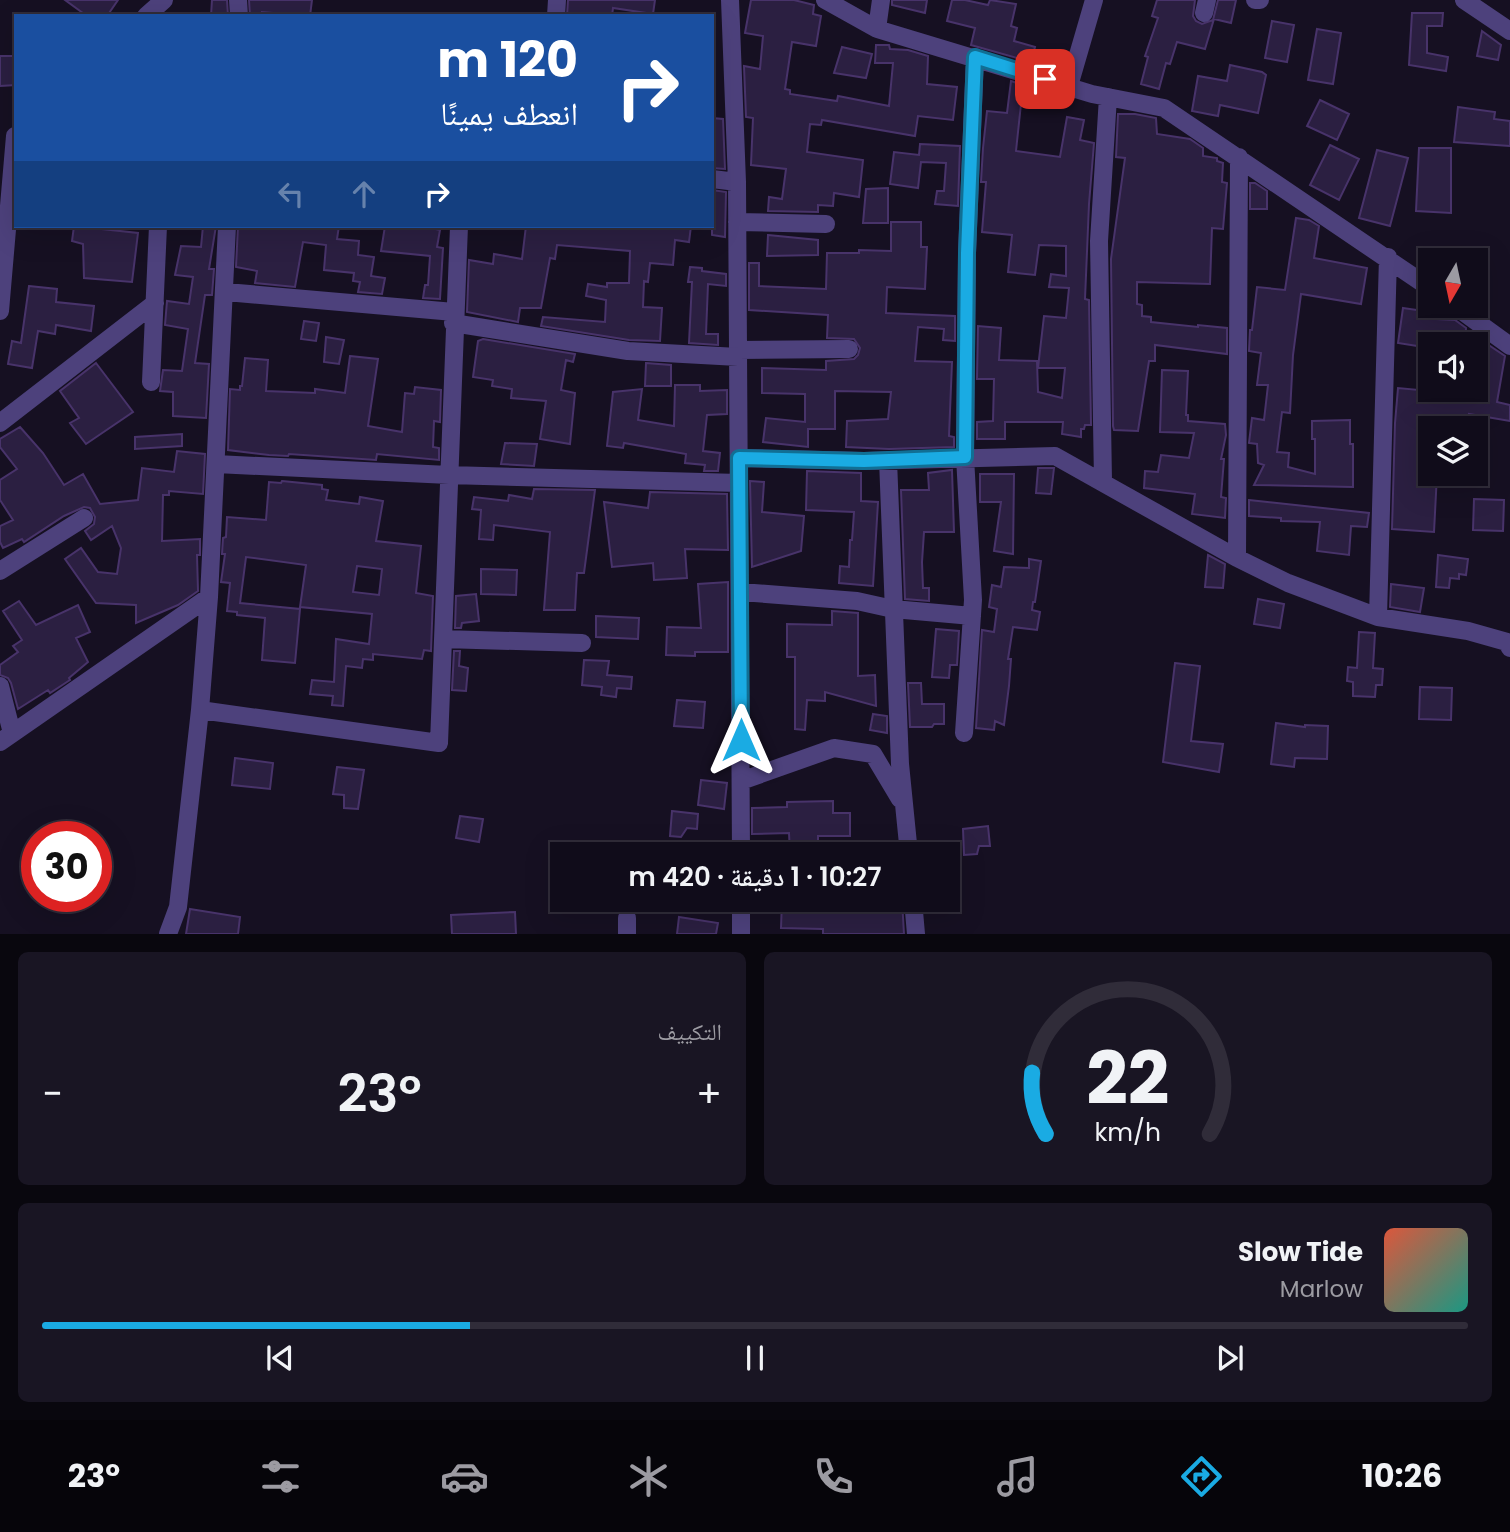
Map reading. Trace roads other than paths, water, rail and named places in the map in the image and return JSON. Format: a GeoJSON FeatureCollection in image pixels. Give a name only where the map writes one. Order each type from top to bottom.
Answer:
{"type":"FeatureCollection","features":[{"type":"Feature","properties":{"kind":"street"},"geometry":{"type":"LineString","coordinates":[[148,14],[164,0]]}},
{"type":"Feature","properties":{"kind":"street"},"geometry":{"type":"LineString","coordinates":[[730,0],[737,182],[741,842]]}},
{"type":"Feature","properties":{"kind":"street"},"geometry":{"type":"LineString","coordinates":[[825,0],[877,29],[1108,97],[1164,108],[1418,279]]}},
{"type":"Feature","properties":{"kind":"street"},"geometry":{"type":"LineString","coordinates":[[877,29],[881,0]]}},
{"type":"Feature","properties":{"kind":"street"},"geometry":{"type":"LineString","coordinates":[[1069,86],[1094,0]]}},
{"type":"Feature","properties":{"kind":"street"},"geometry":{"type":"LineString","coordinates":[[1464,0],[1510,31]]}},
{"type":"Feature","properties":{"kind":"street"},"geometry":{"type":"LineString","coordinates":[[964,733],[973,600],[965,457],[967,253],[975,57]]}},
{"type":"Feature","properties":{"kind":"street"},"geometry":{"type":"LineString","coordinates":[[1103,481],[1099,241],[1108,97]]}},
{"type":"Feature","properties":{"kind":"street"},"geometry":{"type":"LineString","coordinates":[[0,150],[14,137]]}},
{"type":"Feature","properties":{"kind":"street"},"geometry":{"type":"LineString","coordinates":[[0,312],[14,148]]}},
{"type":"Feature","properties":{"kind":"street"},"geometry":{"type":"LineString","coordinates":[[1237,558],[1239,157]]}},
{"type":"Feature","properties":{"kind":"street"},"geometry":{"type":"LineString","coordinates":[[714,179],[737,182]]}},
{"type":"Feature","properties":{"kind":"street"},"geometry":{"type":"LineString","coordinates":[[737,222],[826,225]]}},
{"type":"Feature","properties":{"kind":"street"},"geometry":{"type":"LineString","coordinates":[[151,382],[158,228]]}},
{"type":"Feature","properties":{"kind":"street"},"geometry":{"type":"LineString","coordinates":[[167,933],[178,907],[200,710],[209,597],[220,356],[226,292],[227,228]]}},
{"type":"Feature","properties":{"kind":"street"},"geometry":{"type":"LineString","coordinates":[[200,710],[439,743],[459,228]]}},
{"type":"Feature","properties":{"kind":"street"},"geometry":{"type":"LineString","coordinates":[[1378,618],[1388,257]]}},
{"type":"Feature","properties":{"kind":"street"},"geometry":{"type":"LineString","coordinates":[[226,292],[454,318],[628,351],[738,354],[849,349]]}},
{"type":"Feature","properties":{"kind":"street"},"geometry":{"type":"LineString","coordinates":[[0,423],[155,303]]}},
{"type":"Feature","properties":{"kind":"street"},"geometry":{"type":"LineString","coordinates":[[1472,318],[1510,346]]}},
{"type":"Feature","properties":{"kind":"street"},"geometry":{"type":"LineString","coordinates":[[739,458],[888,460],[1055,456],[1237,558],[1288,583],[1378,618],[1468,631],[1507,642],[1510,648]]}},
{"type":"Feature","properties":{"kind":"street"},"geometry":{"type":"LineString","coordinates":[[888,460],[893,610],[907,842]]}},
{"type":"Feature","properties":{"kind":"street"},"geometry":{"type":"LineString","coordinates":[[216,464],[449,475],[739,483]]}},
{"type":"Feature","properties":{"kind":"street"},"geometry":{"type":"LineString","coordinates":[[0,571],[84,518]]}},
{"type":"Feature","properties":{"kind":"street"},"geometry":{"type":"LineString","coordinates":[[741,592],[857,601],[893,610],[972,616]]}},
{"type":"Feature","properties":{"kind":"street"},"geometry":{"type":"LineString","coordinates":[[0,686],[6,738],[209,597]]}},
{"type":"Feature","properties":{"kind":"street"},"geometry":{"type":"LineString","coordinates":[[443,639],[582,643]]}},
{"type":"Feature","properties":{"kind":"street"},"geometry":{"type":"LineString","coordinates":[[741,781],[834,748],[873,754],[904,805]]}},
{"type":"Feature","properties":{"kind":"street"},"geometry":{"type":"LineString","coordinates":[[741,912],[741,933]]}},
{"type":"Feature","properties":{"kind":"street"},"geometry":{"type":"LineString","coordinates":[[914,912],[916,933]]}}]}
